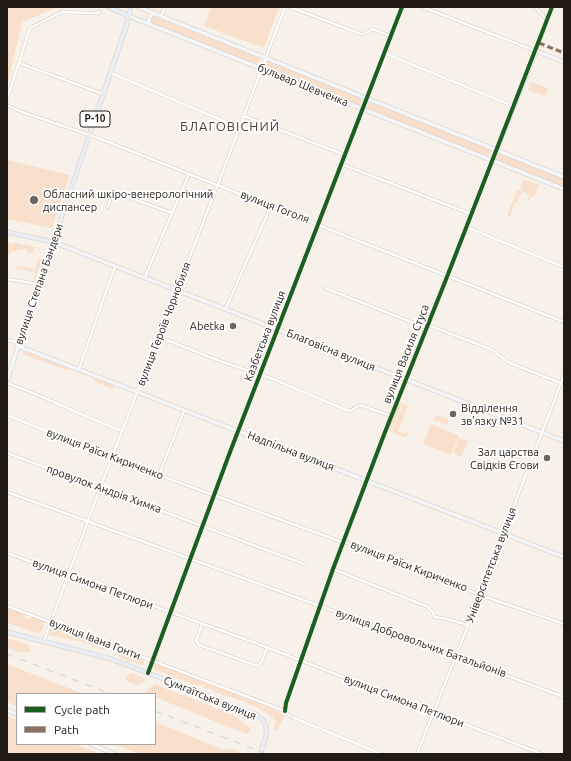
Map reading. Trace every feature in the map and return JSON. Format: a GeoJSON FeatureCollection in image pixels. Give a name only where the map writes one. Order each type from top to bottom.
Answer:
{"type":"FeatureCollection","features":[{"type":"Feature","properties":{"kind":"main road","name":"бульвар Шевченка"},"geometry":{"type":"LineString","coordinates":[[108,7],[120,9],[128,16],[564,189]]}},
{"type":"Feature","properties":{"kind":"main road","name":"вулиця Степана Бандери"},"geometry":{"type":"LineString","coordinates":[[7,380],[38,284],[126,28],[131,7]]}},
{"type":"Feature","properties":{"kind":"main road","name":"бульвар Шевченка"},"geometry":{"type":"LineString","coordinates":[[138,7],[564,177]]}},
{"type":"Feature","properties":{"kind":"main road"},"geometry":{"type":"LineString","coordinates":[[149,24],[149,17],[153,13]]}},
{"type":"Feature","properties":{"kind":"main road"},"geometry":{"type":"LineString","coordinates":[[536,51],[564,62]]}},
{"type":"Feature","properties":{"kind":"main road","name":"вулиця Василя Стуса"},"geometry":{"type":"LineString","coordinates":[[492,161],[536,51]]}},
{"type":"Feature","properties":{"kind":"main road"},"geometry":{"type":"LineString","coordinates":[[7,232],[53,242]]}},
{"type":"Feature","properties":{"kind":"main road","name":"Благовісна вулиця"},"geometry":{"type":"LineString","coordinates":[[53,242],[226,308],[564,441]]}},
{"type":"Feature","properties":{"kind":"main road","name":"Надпільна вулиця"},"geometry":{"type":"LineString","coordinates":[[19,345],[184,411],[564,557]]}},
{"type":"Feature","properties":{"kind":"main road","name":"Сумгаїтська вулиця"},"geometry":{"type":"LineString","coordinates":[[7,632],[100,656],[148,673],[260,717],[266,725],[267,732],[260,754]]}},
{"type":"Feature","properties":{"kind":"main road"},"geometry":{"type":"LineString","coordinates":[[93,745],[114,754]]}},
{"type":"Feature","properties":{"kind":"street"},"geometry":{"type":"LineString","coordinates":[[162,16],[165,7]]}},
{"type":"Feature","properties":{"kind":"street","name":"вулиця Героїв Чорнобиля"},"geometry":{"type":"LineString","coordinates":[[44,642],[100,488],[178,290],[285,7]]}},
{"type":"Feature","properties":{"kind":"street"},"geometry":{"type":"LineString","coordinates":[[290,7],[361,34],[364,34],[372,29],[391,36]]}},
{"type":"Feature","properties":{"kind":"street","name":"Казбетська вулиця"},"geometry":{"type":"LineString","coordinates":[[148,673],[238,431],[261,375],[402,7]]}},
{"type":"Feature","properties":{"kind":"street"},"geometry":{"type":"LineString","coordinates":[[422,7],[536,51]]}},
{"type":"Feature","properties":{"kind":"street"},"geometry":{"type":"LineString","coordinates":[[535,7],[547,20]]}},
{"type":"Feature","properties":{"kind":"street","name":"вулиця Василя Стуса"},"geometry":{"type":"LineString","coordinates":[[536,51],[552,7]]}},
{"type":"Feature","properties":{"kind":"street"},"geometry":{"type":"LineString","coordinates":[[7,99],[20,63],[28,31],[33,25],[62,12],[98,13],[99,11]]}},
{"type":"Feature","properties":{"kind":"street"},"geometry":{"type":"LineString","coordinates":[[539,43],[564,53]]}},
{"type":"Feature","properties":{"kind":"street"},"geometry":{"type":"LineString","coordinates":[[384,53],[513,106]]}},
{"type":"Feature","properties":{"kind":"street"},"geometry":{"type":"LineString","coordinates":[[20,63],[104,94]]}},
{"type":"Feature","properties":{"kind":"street"},"geometry":{"type":"LineString","coordinates":[[111,73],[240,128]]}},
{"type":"Feature","properties":{"kind":"street","name":"вулиця Гоголя"},"geometry":{"type":"LineString","coordinates":[[7,105],[19,111],[90,135],[564,322]]}},
{"type":"Feature","properties":{"kind":"street"},"geometry":{"type":"LineString","coordinates":[[244,116],[345,155]]}},
{"type":"Feature","properties":{"kind":"street","name":"вулиця Василя Стуса"},"geometry":{"type":"LineString","coordinates":[[285,711],[286,703],[320,606],[366,480],[492,161]]}},
{"type":"Feature","properties":{"kind":"street"},"geometry":{"type":"LineString","coordinates":[[341,164],[471,214]]}},
{"type":"Feature","properties":{"kind":"street"},"geometry":{"type":"LineString","coordinates":[[145,277],[189,174]]}},
{"type":"Feature","properties":{"kind":"street"},"geometry":{"type":"LineString","coordinates":[[108,207],[114,192],[172,212]]}},
{"type":"Feature","properties":{"kind":"street"},"geometry":{"type":"LineString","coordinates":[[226,308],[271,206]]}},
{"type":"Feature","properties":{"kind":"street"},"geometry":{"type":"LineString","coordinates":[[466,227],[564,267]]}},
{"type":"Feature","properties":{"kind":"street"},"geometry":{"type":"LineString","coordinates":[[79,370],[115,265]]}},
{"type":"Feature","properties":{"kind":"street"},"geometry":{"type":"LineString","coordinates":[[7,279],[38,284]]}},
{"type":"Feature","properties":{"kind":"street"},"geometry":{"type":"LineString","coordinates":[[325,288],[490,349],[510,363],[561,383]]}},
{"type":"Feature","properties":{"kind":"street"},"geometry":{"type":"LineString","coordinates":[[159,337],[193,351],[261,375],[346,410],[350,411],[360,405],[391,416]]}},
{"type":"Feature","properties":{"kind":"street","name":"Надпільна вулиця"},"geometry":{"type":"LineString","coordinates":[[7,340],[19,345]]}},
{"type":"Feature","properties":{"kind":"street","name":"Університетська вулиця"},"geometry":{"type":"LineString","coordinates":[[417,754],[564,375]]}},
{"type":"Feature","properties":{"kind":"street"},"geometry":{"type":"LineString","coordinates":[[7,383],[123,431]]}},
{"type":"Feature","properties":{"kind":"street"},"geometry":{"type":"LineString","coordinates":[[159,475],[184,411]]}},
{"type":"Feature","properties":{"kind":"street","name":"вулиця Раїси Кириченко"},"geometry":{"type":"LineString","coordinates":[[7,415],[159,475],[564,624]]}},
{"type":"Feature","properties":{"kind":"street","name":"провулок Андрія Химка"},"geometry":{"type":"LineString","coordinates":[[7,453],[202,526]]}},
{"type":"Feature","properties":{"kind":"street","name":"вулиця Добровольчих Батальйонів"},"geometry":{"type":"LineString","coordinates":[[7,492],[564,697]]}},
{"type":"Feature","properties":{"kind":"street"},"geometry":{"type":"LineString","coordinates":[[202,526],[304,564]]}},
{"type":"Feature","properties":{"kind":"street","name":"вулиця Симона Петлюри"},"geometry":{"type":"LineString","coordinates":[[7,553],[267,648],[542,754]]}},
{"type":"Feature","properties":{"kind":"street"},"geometry":{"type":"LineString","coordinates":[[333,569],[426,606],[433,612],[434,617],[468,625]]}},
{"type":"Feature","properties":{"kind":"street","name":"вулиця Івана Гонти"},"geometry":{"type":"LineString","coordinates":[[7,606],[285,711],[294,718],[382,754]]}},
{"type":"Feature","properties":{"kind":"street"},"geometry":{"type":"LineString","coordinates":[[202,624],[196,641],[200,645],[257,666],[261,663],[267,648]]}},
{"type":"Feature","properties":{"kind":"shaded area"},"geometry":{"type":"Polygon","coordinates":[[[7,7],[58,7],[22,22],[7,87],[7,7]]]}},
{"type":"Feature","properties":{"kind":"shaded area"},"geometry":{"type":"Polygon","coordinates":[[[211,7],[279,8],[264,48],[204,26],[211,7]]]}},
{"type":"Feature","properties":{"kind":"shaded area"},"geometry":{"type":"Polygon","coordinates":[[[153,16],[260,58],[258,64],[257,65],[152,23],[150,19],[153,16]]]}},
{"type":"Feature","properties":{"kind":"shaded area"},"geometry":{"type":"Polygon","coordinates":[[[269,61],[360,98],[362,100],[360,105],[266,68],[267,62],[269,61]]]}},
{"type":"Feature","properties":{"kind":"shaded area"},"geometry":{"type":"Polygon","coordinates":[[[531,82],[548,88],[545,96],[528,90],[531,82]]]}},
{"type":"Feature","properties":{"kind":"shaded area"},"geometry":{"type":"Polygon","coordinates":[[[369,102],[491,151],[488,157],[367,109],[369,102]]]}},
{"type":"Feature","properties":{"kind":"shaded area"},"geometry":{"type":"Polygon","coordinates":[[[499,153],[564,179],[564,188],[496,160],[499,153]]]}},
{"type":"Feature","properties":{"kind":"shaded area","name":"Обласний шкіро-венерологічний диспансер"},"geometry":{"type":"Polygon","coordinates":[[[7,160],[70,175],[52,228],[7,219],[7,160]]]}},
{"type":"Feature","properties":{"kind":"shaded area"},"geometry":{"type":"Polygon","coordinates":[[[524,179],[539,185],[535,196],[531,197],[530,200],[528,199],[529,194],[520,190],[524,179]]]}},
{"type":"Feature","properties":{"kind":"shaded area"},"geometry":{"type":"Polygon","coordinates":[[[517,190],[522,192],[521,195],[519,195],[517,203],[515,203],[510,216],[508,216],[508,213],[517,190]]]}},
{"type":"Feature","properties":{"kind":"shaded area"},"geometry":{"type":"Polygon","coordinates":[[[7,242],[11,244],[11,248],[13,242],[39,248],[41,256],[39,249],[34,248],[33,253],[28,252],[25,248],[10,252],[7,261],[7,242]]]}},
{"type":"Feature","properties":{"kind":"shaded area"},"geometry":{"type":"Polygon","coordinates":[[[40,258],[42,261],[33,281],[37,260],[40,258]]]}},
{"type":"Feature","properties":{"kind":"shaded area"},"geometry":{"type":"Polygon","coordinates":[[[17,265],[34,269],[33,272],[18,269],[16,271],[17,265]]]}},
{"type":"Feature","properties":{"kind":"shaded area"},"geometry":{"type":"Polygon","coordinates":[[[23,351],[68,368],[68,371],[22,354],[23,351]]]}},
{"type":"Feature","properties":{"kind":"shaded area"},"geometry":{"type":"Polygon","coordinates":[[[94,378],[113,386],[113,389],[93,381],[94,378]]]}},
{"type":"Feature","properties":{"kind":"shaded area"},"geometry":{"type":"Polygon","coordinates":[[[399,401],[402,403],[391,432],[388,429],[399,401]]]}},
{"type":"Feature","properties":{"kind":"shaded area"},"geometry":{"type":"Polygon","coordinates":[[[403,404],[408,406],[398,431],[406,434],[408,429],[409,432],[406,437],[392,433],[403,404]]]}},
{"type":"Feature","properties":{"kind":"shaded area"},"geometry":{"type":"Polygon","coordinates":[[[437,415],[448,419],[448,425],[433,420],[437,415]]]}},
{"type":"Feature","properties":{"kind":"shaded area"},"geometry":{"type":"Polygon","coordinates":[[[431,424],[459,436],[451,455],[423,444],[431,424]]]}},
{"type":"Feature","properties":{"kind":"shaded area"},"geometry":{"type":"Polygon","coordinates":[[[459,438],[468,441],[461,457],[453,453],[459,438]]]}},
{"type":"Feature","properties":{"kind":"shaded area"},"geometry":{"type":"Polygon","coordinates":[[[7,607],[24,614],[25,618],[29,619],[32,617],[45,621],[42,631],[38,633],[7,623],[7,607]]]}},
{"type":"Feature","properties":{"kind":"shaded area"},"geometry":{"type":"Polygon","coordinates":[[[53,624],[72,635],[75,633],[79,634],[109,645],[109,648],[103,650],[87,643],[49,635],[53,624]]]}},
{"type":"Feature","properties":{"kind":"shaded area"},"geometry":{"type":"Polygon","coordinates":[[[7,639],[24,643],[31,650],[29,653],[7,648],[7,639]]]}},
{"type":"Feature","properties":{"kind":"shaded area"},"geometry":{"type":"Polygon","coordinates":[[[117,649],[144,659],[144,665],[130,661],[128,662],[117,655],[117,649]]]}},
{"type":"Feature","properties":{"kind":"shaded area"},"geometry":{"type":"Polygon","coordinates":[[[154,662],[168,668],[168,671],[172,669],[263,705],[263,708],[266,706],[281,713],[284,717],[277,731],[275,731],[274,727],[276,722],[257,707],[214,692],[211,689],[205,689],[203,688],[205,686],[203,685],[197,686],[154,669],[154,662]]]}},
{"type":"Feature","properties":{"kind":"shaded area"},"geometry":{"type":"Polygon","coordinates":[[[7,664],[81,693],[16,693],[16,706],[7,702],[7,664]]]}},
{"type":"Feature","properties":{"kind":"shaded area"},"geometry":{"type":"Polygon","coordinates":[[[131,673],[144,678],[145,681],[138,685],[129,682],[126,679],[126,676],[131,673]]]}},
{"type":"Feature","properties":{"kind":"shaded area"},"geometry":{"type":"Polygon","coordinates":[[[155,684],[233,715],[250,728],[250,732],[246,734],[157,698],[156,693],[147,693],[146,691],[155,684]]]}},
{"type":"Feature","properties":{"kind":"shaded area"},"geometry":{"type":"Polygon","coordinates":[[[7,716],[16,720],[16,745],[78,745],[100,754],[7,754],[7,716]]]}},
{"type":"Feature","properties":{"kind":"shaded area"},"geometry":{"type":"Polygon","coordinates":[[[156,722],[224,750],[233,749],[243,754],[138,754],[115,745],[156,745],[156,722]]]}},
{"type":"Feature","properties":{"kind":"railway"},"geometry":{"type":"LineString","coordinates":[[7,654],[108,693]]}},
{"type":"Feature","properties":{"kind":"railway"},"geometry":{"type":"LineString","coordinates":[[156,711],[267,754]]}},
{"type":"Feature","properties":{"kind":"marked path"},"geometry":{"type":"LineString","coordinates":[[539,43],[564,53]]}},
{"type":"Feature","properties":{"kind":"cycle path"},"geometry":{"type":"LineString","coordinates":[[148,673],[230,452],[402,7]]}},
{"type":"Feature","properties":{"kind":"cycle path"},"geometry":{"type":"LineString","coordinates":[[285,711],[286,703],[333,569],[385,432],[552,7]]}},
{"type":"Feature","properties":{"kind":"place","name":"Обласний шкіро-венерологічний диспансер"},"geometry":{"type":"Point","coordinates":[34,200]}},
{"type":"Feature","properties":{"kind":"place","name":"Abetka"},"geometry":{"type":"Point","coordinates":[233,326]}},
{"type":"Feature","properties":{"kind":"place","name":"Відділення зв'язку №31"},"geometry":{"type":"Point","coordinates":[453,414]}},
{"type":"Feature","properties":{"kind":"place","name":"Зал царства Свідків Єгови"},"geometry":{"type":"Point","coordinates":[547,458]}},
{"type":"Feature","properties":{"kind":"district","name":"БЛАГОВІСНИЙ"},"geometry":{"type":"Point","coordinates":[230,127]}}]}
